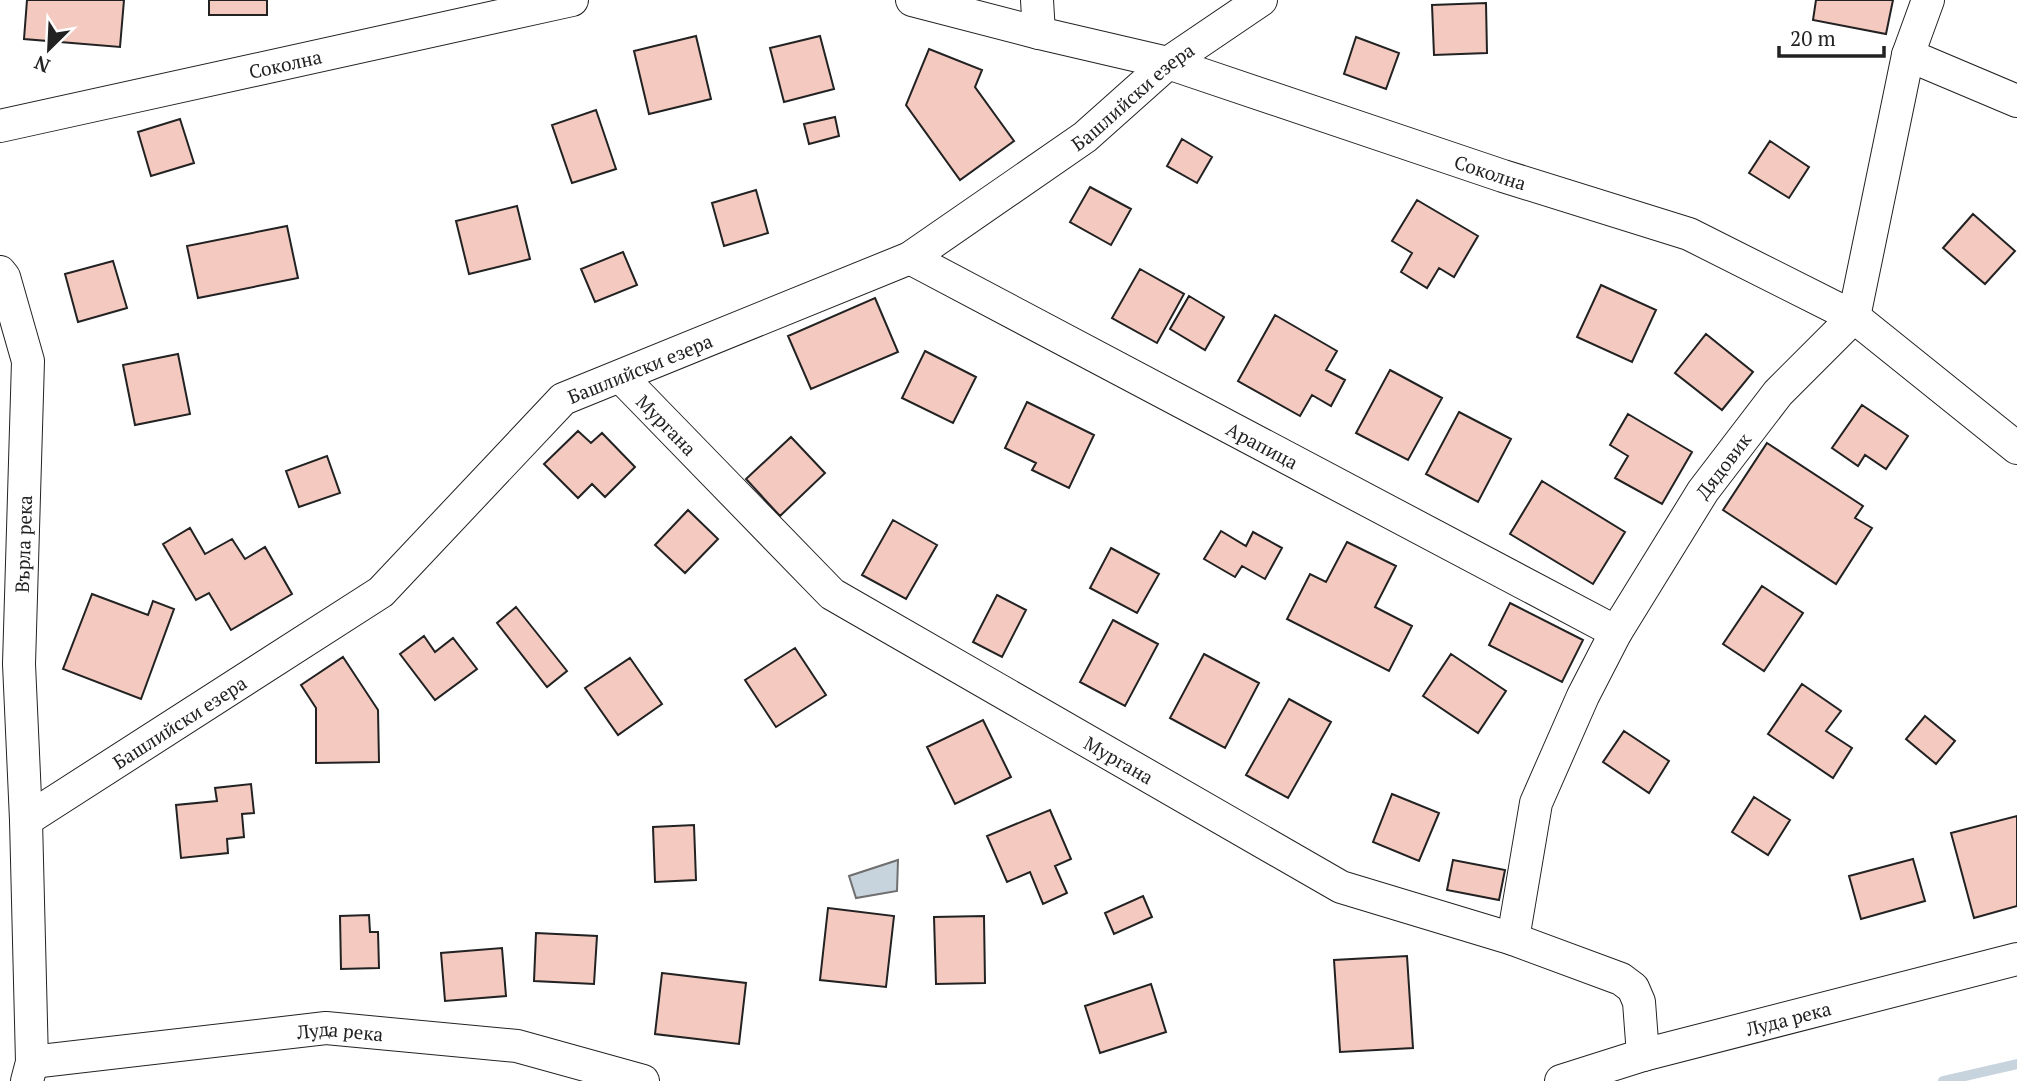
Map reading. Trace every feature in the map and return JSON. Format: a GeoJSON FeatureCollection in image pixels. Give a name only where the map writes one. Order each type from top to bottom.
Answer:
{"type":"FeatureCollection","features":[{"type":"Feature","properties":{"kind":"street","name":"Соколна"},"geometry":{"type":"LineString","coordinates":[[0,126],[572,0]]}},
{"type":"Feature","properties":{"kind":"street","name":"Соколна"},"geometry":{"type":"LineString","coordinates":[[912,0],[1168,63],[1503,176],[1689,234],[1854,317],[2017,448]]}},
{"type":"Feature","properties":{"kind":"street"},"geometry":{"type":"LineString","coordinates":[[1038,0],[1039,33]]}},
{"type":"Feature","properties":{"kind":"street","name":"Башлийски езера"},"geometry":{"type":"LineString","coordinates":[[26,820],[381,593],[563,400],[910,258],[1085,137],[1168,63],[1261,0]]}},
{"type":"Feature","properties":{"kind":"street"},"geometry":{"type":"LineString","coordinates":[[1854,317],[1908,55],[1928,0]]}},
{"type":"Feature","properties":{"kind":"street"},"geometry":{"type":"LineString","coordinates":[[1908,55],[2017,101]]}},
{"type":"Feature","properties":{"kind":"street","name":"Арапица"},"geometry":{"type":"LineString","coordinates":[[910,258],[1616,632]]}},
{"type":"Feature","properties":{"kind":"street","name":"Върла река"},"geometry":{"type":"LineString","coordinates":[[0,272],[4,276],[28,361],[19,664],[26,820],[30,1072]]}},
{"type":"Feature","properties":{"kind":"street","name":"Дядовик"},"geometry":{"type":"LineString","coordinates":[[1513,939],[1536,803],[1583,696],[1616,632],[1703,491],[1778,393],[1854,317]]}},
{"type":"Feature","properties":{"kind":"street","name":"Мургана"},"geometry":{"type":"LineString","coordinates":[[621,377],[832,594],[1341,887],[1513,939],[1621,979],[1633,988],[1639,1002],[1643,1055]]}},
{"type":"Feature","properties":{"kind":"street","name":"Луда река"},"geometry":{"type":"LineString","coordinates":[[1562,1081],[1643,1055],[2017,959]]}},
{"type":"Feature","properties":{"kind":"street","name":"Луда река"},"geometry":{"type":"LineString","coordinates":[[30,1072],[326,1028],[517,1046],[643,1081]]}},
{"type":"Feature","properties":{"kind":"shaded area"},"geometry":{"type":"Polygon","coordinates":[[[898,860],[897,891],[856,898],[849,876],[898,860]]]}},
{"type":"Feature","properties":{"kind":"building"},"geometry":{"type":"Polygon","coordinates":[[[27,0],[124,0],[120,47],[24,39],[27,0]]]}},
{"type":"Feature","properties":{"kind":"building"},"geometry":{"type":"Polygon","coordinates":[[[209,0],[267,0],[267,15],[209,15],[209,0]]]}},
{"type":"Feature","properties":{"kind":"building"},"geometry":{"type":"Polygon","coordinates":[[[1816,0],[1893,0],[1886,34],[1813,20],[1816,0]]]}},
{"type":"Feature","properties":{"kind":"building"},"geometry":{"type":"Polygon","coordinates":[[[1486,3],[1487,53],[1434,55],[1432,5],[1486,3]]]}},
{"type":"Feature","properties":{"kind":"building"},"geometry":{"type":"Polygon","coordinates":[[[696,36],[711,99],[649,114],[634,51],[696,36]]]}},
{"type":"Feature","properties":{"kind":"building"},"geometry":{"type":"Polygon","coordinates":[[[820,36],[834,89],[784,102],[770,48],[820,36]]]}},
{"type":"Feature","properties":{"kind":"building"},"geometry":{"type":"Polygon","coordinates":[[[1356,37],[1399,53],[1386,89],[1344,74],[1356,37]]]}},
{"type":"Feature","properties":{"kind":"building"},"geometry":{"type":"Polygon","coordinates":[[[929,49],[982,70],[975,87],[1014,141],[960,180],[906,105],[929,49]]]}},
{"type":"Feature","properties":{"kind":"building"},"geometry":{"type":"Polygon","coordinates":[[[596,110],[616,169],[572,183],[552,125],[596,110]]]}},
{"type":"Feature","properties":{"kind":"building"},"geometry":{"type":"Polygon","coordinates":[[[835,117],[839,136],[809,144],[804,124],[835,117]]]}},
{"type":"Feature","properties":{"kind":"building"},"geometry":{"type":"Polygon","coordinates":[[[180,119],[194,163],[151,176],[138,132],[180,119]]]}},
{"type":"Feature","properties":{"kind":"building"},"geometry":{"type":"Polygon","coordinates":[[[1182,139],[1212,157],[1197,183],[1167,166],[1182,139]]]}},
{"type":"Feature","properties":{"kind":"building"},"geometry":{"type":"Polygon","coordinates":[[[1770,141],[1809,167],[1789,198],[1749,173],[1770,141]]]}},
{"type":"Feature","properties":{"kind":"building"},"geometry":{"type":"Polygon","coordinates":[[[1090,187],[1131,209],[1111,245],[1070,222],[1090,187]]]}},
{"type":"Feature","properties":{"kind":"building"},"geometry":{"type":"Polygon","coordinates":[[[756,190],[768,233],[724,246],[712,203],[756,190]]]}},
{"type":"Feature","properties":{"kind":"building"},"geometry":{"type":"Polygon","coordinates":[[[1417,200],[1478,236],[1454,277],[1439,268],[1427,288],[1401,272],[1412,253],[1392,241],[1417,200]]]}},
{"type":"Feature","properties":{"kind":"building"},"geometry":{"type":"Polygon","coordinates":[[[517,206],[530,259],[469,274],[456,221],[517,206]]]}},
{"type":"Feature","properties":{"kind":"building"},"geometry":{"type":"Polygon","coordinates":[[[1973,214],[2015,251],[1985,284],[1943,248],[1973,214]]]}},
{"type":"Feature","properties":{"kind":"building"},"geometry":{"type":"Polygon","coordinates":[[[287,226],[298,278],[198,298],[187,246],[287,226]]]}},
{"type":"Feature","properties":{"kind":"building"},"geometry":{"type":"Polygon","coordinates":[[[623,252],[637,285],[595,302],[581,269],[623,252]]]}},
{"type":"Feature","properties":{"kind":"building"},"geometry":{"type":"Polygon","coordinates":[[[113,261],[127,308],[78,322],[65,274],[113,261]]]}},
{"type":"Feature","properties":{"kind":"building"},"geometry":{"type":"Polygon","coordinates":[[[1140,269],[1184,294],[1157,343],[1112,318],[1140,269]]]}},
{"type":"Feature","properties":{"kind":"building"},"geometry":{"type":"Polygon","coordinates":[[[1601,285],[1656,310],[1632,362],[1577,337],[1601,285]]]}},
{"type":"Feature","properties":{"kind":"building"},"geometry":{"type":"Polygon","coordinates":[[[1189,296],[1224,317],[1205,350],[1170,329],[1189,296]]]}},
{"type":"Feature","properties":{"kind":"building"},"geometry":{"type":"Polygon","coordinates":[[[875,298],[898,352],[811,389],[788,336],[875,298]]]}},
{"type":"Feature","properties":{"kind":"building"},"geometry":{"type":"Polygon","coordinates":[[[1275,315],[1337,351],[1326,370],[1345,380],[1331,406],[1312,395],[1300,416],[1238,381],[1275,315]]]}},
{"type":"Feature","properties":{"kind":"building"},"geometry":{"type":"Polygon","coordinates":[[[1706,334],[1753,372],[1722,410],[1675,373],[1706,334]]]}},
{"type":"Feature","properties":{"kind":"building"},"geometry":{"type":"Polygon","coordinates":[[[925,351],[976,377],[953,423],[902,398],[925,351]]]}},
{"type":"Feature","properties":{"kind":"building"},"geometry":{"type":"Polygon","coordinates":[[[178,354],[190,414],[135,425],[123,365],[178,354]]]}},
{"type":"Feature","properties":{"kind":"building"},"geometry":{"type":"Polygon","coordinates":[[[1390,370],[1442,398],[1408,460],[1356,433],[1390,370]]]}},
{"type":"Feature","properties":{"kind":"building"},"geometry":{"type":"Polygon","coordinates":[[[1027,402],[1094,435],[1069,488],[1032,470],[1036,463],[1005,448],[1027,402]]]}},
{"type":"Feature","properties":{"kind":"building"},"geometry":{"type":"Polygon","coordinates":[[[1862,405],[1908,436],[1886,469],[1865,455],[1858,466],[1832,448],[1862,405]]]}},
{"type":"Feature","properties":{"kind":"building"},"geometry":{"type":"Polygon","coordinates":[[[1459,412],[1511,439],[1478,502],[1426,474],[1459,412]]]}},
{"type":"Feature","properties":{"kind":"building"},"geometry":{"type":"Polygon","coordinates":[[[1628,414],[1692,452],[1662,504],[1615,478],[1628,456],[1610,445],[1628,414]]]}},
{"type":"Feature","properties":{"kind":"building"},"geometry":{"type":"Polygon","coordinates":[[[578,431],[591,443],[602,433],[635,467],[605,497],[592,484],[578,498],[544,464],[578,431]]]}},
{"type":"Feature","properties":{"kind":"building"},"geometry":{"type":"Polygon","coordinates":[[[791,437],[825,473],[780,516],[746,479],[791,437]]]}},
{"type":"Feature","properties":{"kind":"building"},"geometry":{"type":"Polygon","coordinates":[[[1767,443],[1863,506],[1855,518],[1872,528],[1836,584],[1723,510],[1767,443]]]}},
{"type":"Feature","properties":{"kind":"building"},"geometry":{"type":"Polygon","coordinates":[[[327,456],[340,493],[299,507],[286,471],[327,456]]]}},
{"type":"Feature","properties":{"kind":"building"},"geometry":{"type":"Polygon","coordinates":[[[1542,481],[1625,532],[1593,584],[1510,534],[1542,481]]]}},
{"type":"Feature","properties":{"kind":"building"},"geometry":{"type":"Polygon","coordinates":[[[688,510],[718,539],[685,573],[655,545],[688,510]]]}},
{"type":"Feature","properties":{"kind":"building"},"geometry":{"type":"Polygon","coordinates":[[[893,520],[937,545],[906,599],[862,575],[893,520]]]}},
{"type":"Feature","properties":{"kind":"building"},"geometry":{"type":"Polygon","coordinates":[[[190,528],[205,554],[232,539],[245,559],[265,547],[292,594],[231,630],[209,593],[196,600],[163,544],[190,528]]]}},
{"type":"Feature","properties":{"kind":"building"},"geometry":{"type":"Polygon","coordinates":[[[1221,531],[1246,546],[1253,532],[1282,548],[1265,579],[1242,566],[1235,577],[1204,559],[1221,531]]]}},
{"type":"Feature","properties":{"kind":"building"},"geometry":{"type":"Polygon","coordinates":[[[1347,542],[1396,566],[1375,607],[1412,626],[1389,671],[1287,619],[1310,574],[1326,582],[1347,542]]]}},
{"type":"Feature","properties":{"kind":"building"},"geometry":{"type":"Polygon","coordinates":[[[1111,548],[1159,574],[1137,613],[1090,588],[1111,548]]]}},
{"type":"Feature","properties":{"kind":"building"},"geometry":{"type":"Polygon","coordinates":[[[1762,586],[1803,613],[1764,671],[1723,644],[1762,586]]]}},
{"type":"Feature","properties":{"kind":"building"},"geometry":{"type":"Polygon","coordinates":[[[92,594],[148,615],[153,601],[174,609],[141,699],[63,669],[92,594]]]}},
{"type":"Feature","properties":{"kind":"building"},"geometry":{"type":"Polygon","coordinates":[[[997,595],[1026,610],[1002,657],[973,642],[997,595]]]}},
{"type":"Feature","properties":{"kind":"building"},"geometry":{"type":"Polygon","coordinates":[[[1510,603],[1583,640],[1562,682],[1489,645],[1510,603]]]}},
{"type":"Feature","properties":{"kind":"building"},"geometry":{"type":"Polygon","coordinates":[[[516,607],[567,671],[547,687],[497,623],[516,607]]]}},
{"type":"Feature","properties":{"kind":"building"},"geometry":{"type":"Polygon","coordinates":[[[1113,620],[1158,644],[1125,706],[1080,682],[1113,620]]]}},
{"type":"Feature","properties":{"kind":"building"},"geometry":{"type":"Polygon","coordinates":[[[424,636],[435,652],[453,638],[477,669],[435,700],[400,654],[424,636]]]}},
{"type":"Feature","properties":{"kind":"building"},"geometry":{"type":"Polygon","coordinates":[[[795,648],[826,695],[776,727],[745,680],[795,648]]]}},
{"type":"Feature","properties":{"kind":"building"},"geometry":{"type":"Polygon","coordinates":[[[1204,654],[1259,683],[1225,748],[1170,718],[1204,654]]]}},
{"type":"Feature","properties":{"kind":"building"},"geometry":{"type":"Polygon","coordinates":[[[1451,654],[1506,691],[1478,733],[1423,696],[1451,654]]]}},
{"type":"Feature","properties":{"kind":"building"},"geometry":{"type":"Polygon","coordinates":[[[343,657],[378,710],[379,762],[316,763],[316,708],[301,685],[343,657]]]}},
{"type":"Feature","properties":{"kind":"building"},"geometry":{"type":"Polygon","coordinates":[[[630,658],[662,704],[618,735],[585,688],[630,658]]]}},
{"type":"Feature","properties":{"kind":"building"},"geometry":{"type":"Polygon","coordinates":[[[1802,684],[1841,711],[1826,731],[1852,748],[1833,778],[1768,734],[1802,684]]]}},
{"type":"Feature","properties":{"kind":"building"},"geometry":{"type":"Polygon","coordinates":[[[1289,699],[1331,722],[1288,798],[1246,775],[1289,699]]]}},
{"type":"Feature","properties":{"kind":"building"},"geometry":{"type":"Polygon","coordinates":[[[1925,716],[1955,741],[1936,764],[1906,739],[1925,716]]]}},
{"type":"Feature","properties":{"kind":"building"},"geometry":{"type":"Polygon","coordinates":[[[983,720],[1011,777],[955,804],[927,747],[983,720]]]}},
{"type":"Feature","properties":{"kind":"building"},"geometry":{"type":"Polygon","coordinates":[[[1624,731],[1669,761],[1649,793],[1603,762],[1624,731]]]}},
{"type":"Feature","properties":{"kind":"building"},"geometry":{"type":"Polygon","coordinates":[[[251,784],[254,813],[242,814],[244,837],[227,839],[228,853],[181,858],[176,805],[217,801],[215,788],[251,784]]]}},
{"type":"Feature","properties":{"kind":"building"},"geometry":{"type":"Polygon","coordinates":[[[1392,794],[1439,813],[1419,861],[1373,842],[1392,794]]]}},
{"type":"Feature","properties":{"kind":"building"},"geometry":{"type":"Polygon","coordinates":[[[1754,797],[1790,820],[1768,855],[1732,832],[1754,797]]]}},
{"type":"Feature","properties":{"kind":"building"},"geometry":{"type":"Polygon","coordinates":[[[1050,810],[1071,859],[1055,866],[1067,893],[1043,904],[1030,872],[1007,882],[987,836],[1050,810]]]}},
{"type":"Feature","properties":{"kind":"building"},"geometry":{"type":"Polygon","coordinates":[[[2017,816],[2017,906],[1974,918],[1951,833],[2017,816]]]}},
{"type":"Feature","properties":{"kind":"building"},"geometry":{"type":"Polygon","coordinates":[[[694,825],[696,880],[655,882],[653,827],[694,825]]]}},
{"type":"Feature","properties":{"kind":"building"},"geometry":{"type":"Polygon","coordinates":[[[1913,859],[1925,901],[1861,919],[1849,876],[1913,859]]]}},
{"type":"Feature","properties":{"kind":"building"},"geometry":{"type":"Polygon","coordinates":[[[1453,860],[1505,870],[1499,900],[1447,890],[1453,860]]]}},
{"type":"Feature","properties":{"kind":"building"},"geometry":{"type":"Polygon","coordinates":[[[1143,896],[1152,917],[1114,934],[1105,913],[1143,896]]]}},
{"type":"Feature","properties":{"kind":"building"},"geometry":{"type":"Polygon","coordinates":[[[828,908],[894,916],[886,987],[820,980],[828,908]]]}},
{"type":"Feature","properties":{"kind":"building"},"geometry":{"type":"Polygon","coordinates":[[[369,915],[370,932],[378,932],[379,968],[341,969],[340,916],[369,915]]]}},
{"type":"Feature","properties":{"kind":"building"},"geometry":{"type":"Polygon","coordinates":[[[984,916],[985,983],[936,984],[934,917],[984,916]]]}},
{"type":"Feature","properties":{"kind":"building"},"geometry":{"type":"Polygon","coordinates":[[[536,933],[597,936],[594,984],[534,981],[536,933]]]}},
{"type":"Feature","properties":{"kind":"building"},"geometry":{"type":"Polygon","coordinates":[[[502,948],[506,996],[445,1001],[441,953],[502,948]]]}},
{"type":"Feature","properties":{"kind":"building"},"geometry":{"type":"Polygon","coordinates":[[[1407,956],[1413,1048],[1340,1052],[1334,960],[1407,956]]]}},
{"type":"Feature","properties":{"kind":"building"},"geometry":{"type":"Polygon","coordinates":[[[662,973],[746,983],[739,1044],[655,1034],[662,973]]]}},
{"type":"Feature","properties":{"kind":"building"},"geometry":{"type":"Polygon","coordinates":[[[1151,984],[1166,1032],[1100,1053],[1085,1006],[1151,984]]]}},
{"type":"Feature","properties":{"kind":"waterway"},"geometry":{"type":"LineString","coordinates":[[1943,1081],[2017,1064]]}}]}
